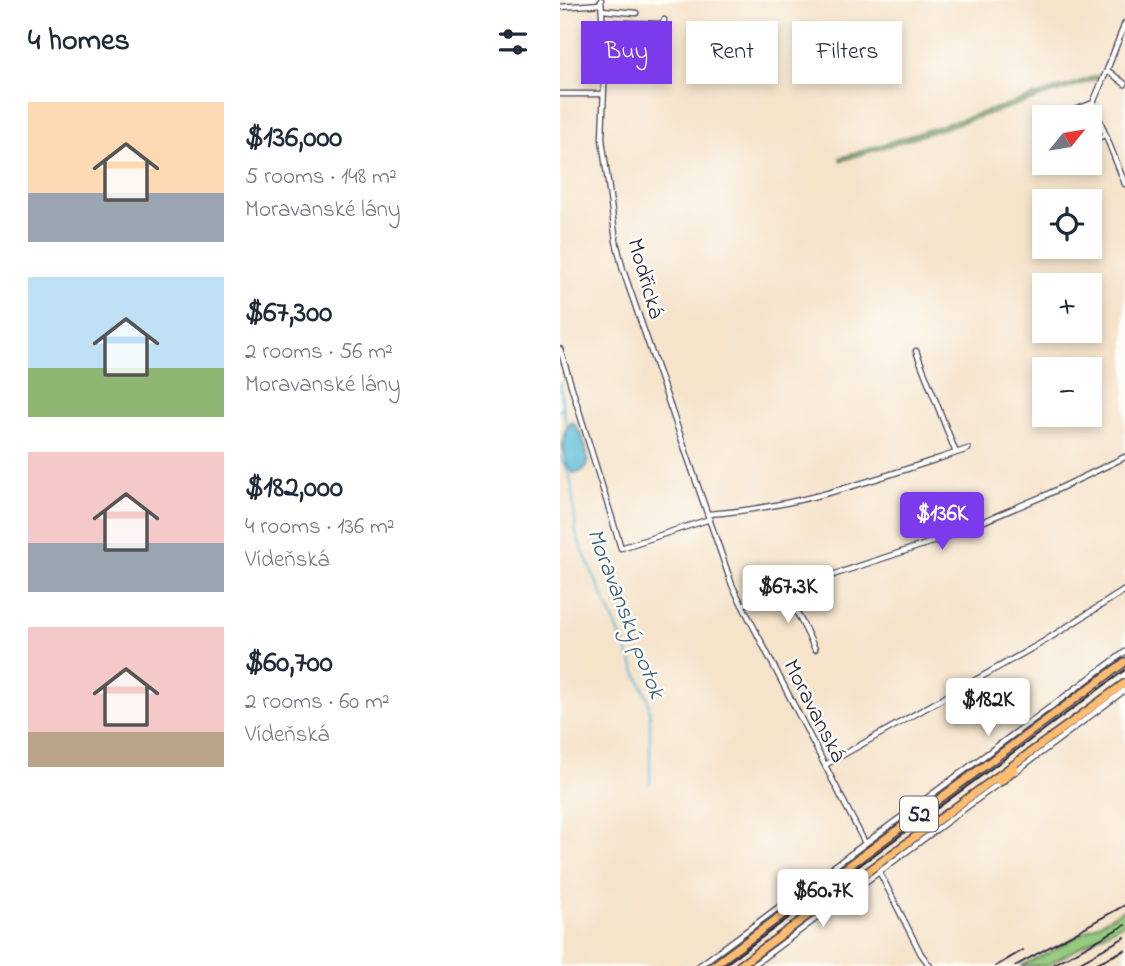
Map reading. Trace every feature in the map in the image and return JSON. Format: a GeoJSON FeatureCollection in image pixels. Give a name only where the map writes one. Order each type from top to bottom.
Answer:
{"type":"FeatureCollection","features":[{"type":"Feature","properties":{"kind":"highway","name":"52"},"geometry":{"type":"LineString","coordinates":[[713,966],[1125,662]]}},
{"type":"Feature","properties":{"kind":"highway","name":"52"},"geometry":{"type":"LineString","coordinates":[[739,966],[1125,683]]}},
{"type":"Feature","properties":{"kind":"highway"},"geometry":{"type":"LineString","coordinates":[[1000,782],[1067,726]]}},
{"type":"Feature","properties":{"kind":"street"},"geometry":{"type":"LineString","coordinates":[[560,7],[601,5],[636,13]]}},
{"type":"Feature","properties":{"kind":"street"},"geometry":{"type":"LineString","coordinates":[[1125,23],[1093,103],[1125,184]]}},
{"type":"Feature","properties":{"kind":"street"},"geometry":{"type":"LineString","coordinates":[[1107,70],[1125,84]]}},
{"type":"Feature","properties":{"kind":"street","name":"Modřická"},"geometry":{"type":"LineString","coordinates":[[603,84],[602,139],[616,241],[623,270],[709,516]]}},
{"type":"Feature","properties":{"kind":"street"},"geometry":{"type":"LineString","coordinates":[[560,94],[603,94]]}},
{"type":"Feature","properties":{"kind":"street"},"geometry":{"type":"LineString","coordinates":[[1088,105],[1093,103]]}},
{"type":"Feature","properties":{"kind":"street"},"geometry":{"type":"LineString","coordinates":[[560,349],[621,548],[709,516],[797,503],[968,449]]}},
{"type":"Feature","properties":{"kind":"street"},"geometry":{"type":"LineString","coordinates":[[916,351],[956,453]]}},
{"type":"Feature","properties":{"kind":"street"},"geometry":{"type":"LineString","coordinates":[[742,605],[944,538],[1046,495],[1125,457]]}},
{"type":"Feature","properties":{"kind":"street","name":"Moravanská"},"geometry":{"type":"LineString","coordinates":[[709,516],[732,585],[865,843]]}},
{"type":"Feature","properties":{"kind":"street"},"geometry":{"type":"LineString","coordinates":[[786,590],[815,649]]}},
{"type":"Feature","properties":{"kind":"street"},"geometry":{"type":"LineString","coordinates":[[824,765],[1043,642],[1125,590]]}},
{"type":"Feature","properties":{"kind":"street"},"geometry":{"type":"LineString","coordinates":[[699,966],[1125,652]]}},
{"type":"Feature","properties":{"kind":"street"},"geometry":{"type":"LineString","coordinates":[[752,966],[1125,690]]}},
{"type":"Feature","properties":{"kind":"street"},"geometry":{"type":"LineString","coordinates":[[879,872],[921,954],[930,966]]}},
{"type":"Feature","properties":{"kind":"green space"},"geometry":{"type":"Polygon","coordinates":[[[1103,74],[1101,78],[841,161],[840,158],[1103,74]]]}},
{"type":"Feature","properties":{"kind":"green space"},"geometry":{"type":"Polygon","coordinates":[[[1125,909],[1125,922],[1046,966],[1021,966],[1048,953],[1125,909]]]}},
{"type":"Feature","properties":{"kind":"water"},"geometry":{"type":"Polygon","coordinates":[[[572,422],[582,437],[587,461],[587,467],[573,473],[566,461],[563,446],[565,431],[572,422]]]}},
{"type":"Feature","properties":{"kind":"waterway","name":"Moravanský potok"},"geometry":{"type":"LineString","coordinates":[[560,383],[563,406],[560,411]]}},
{"type":"Feature","properties":{"kind":"waterway"},"geometry":{"type":"LineString","coordinates":[[563,407],[566,424]]}},
{"type":"Feature","properties":{"kind":"waterway","name":"Moravanský potok"},"geometry":{"type":"LineString","coordinates":[[560,456],[571,480],[579,542],[648,699],[650,783]]}},
{"type":"Feature","properties":{"kind":"tram line"},"geometry":{"type":"LineString","coordinates":[[723,966],[1125,670]]}},
{"type":"Feature","properties":{"kind":"railway"},"geometry":{"type":"LineString","coordinates":[[1015,966],[1125,905]]}},
{"type":"Feature","properties":{"kind":"railway"},"geometry":{"type":"LineString","coordinates":[[1051,966],[1125,925]]}},
{"type":"Feature","properties":{"kind":"railway"},"geometry":{"type":"LineString","coordinates":[[1073,966],[1125,937]]}},
{"type":"Feature","properties":{"kind":"railway"},"geometry":{"type":"LineString","coordinates":[[996,966],[1023,950]]}},
{"type":"Feature","properties":{"kind":"railway"},"geometry":{"type":"LineString","coordinates":[[1091,966],[1125,950]]}}]}
